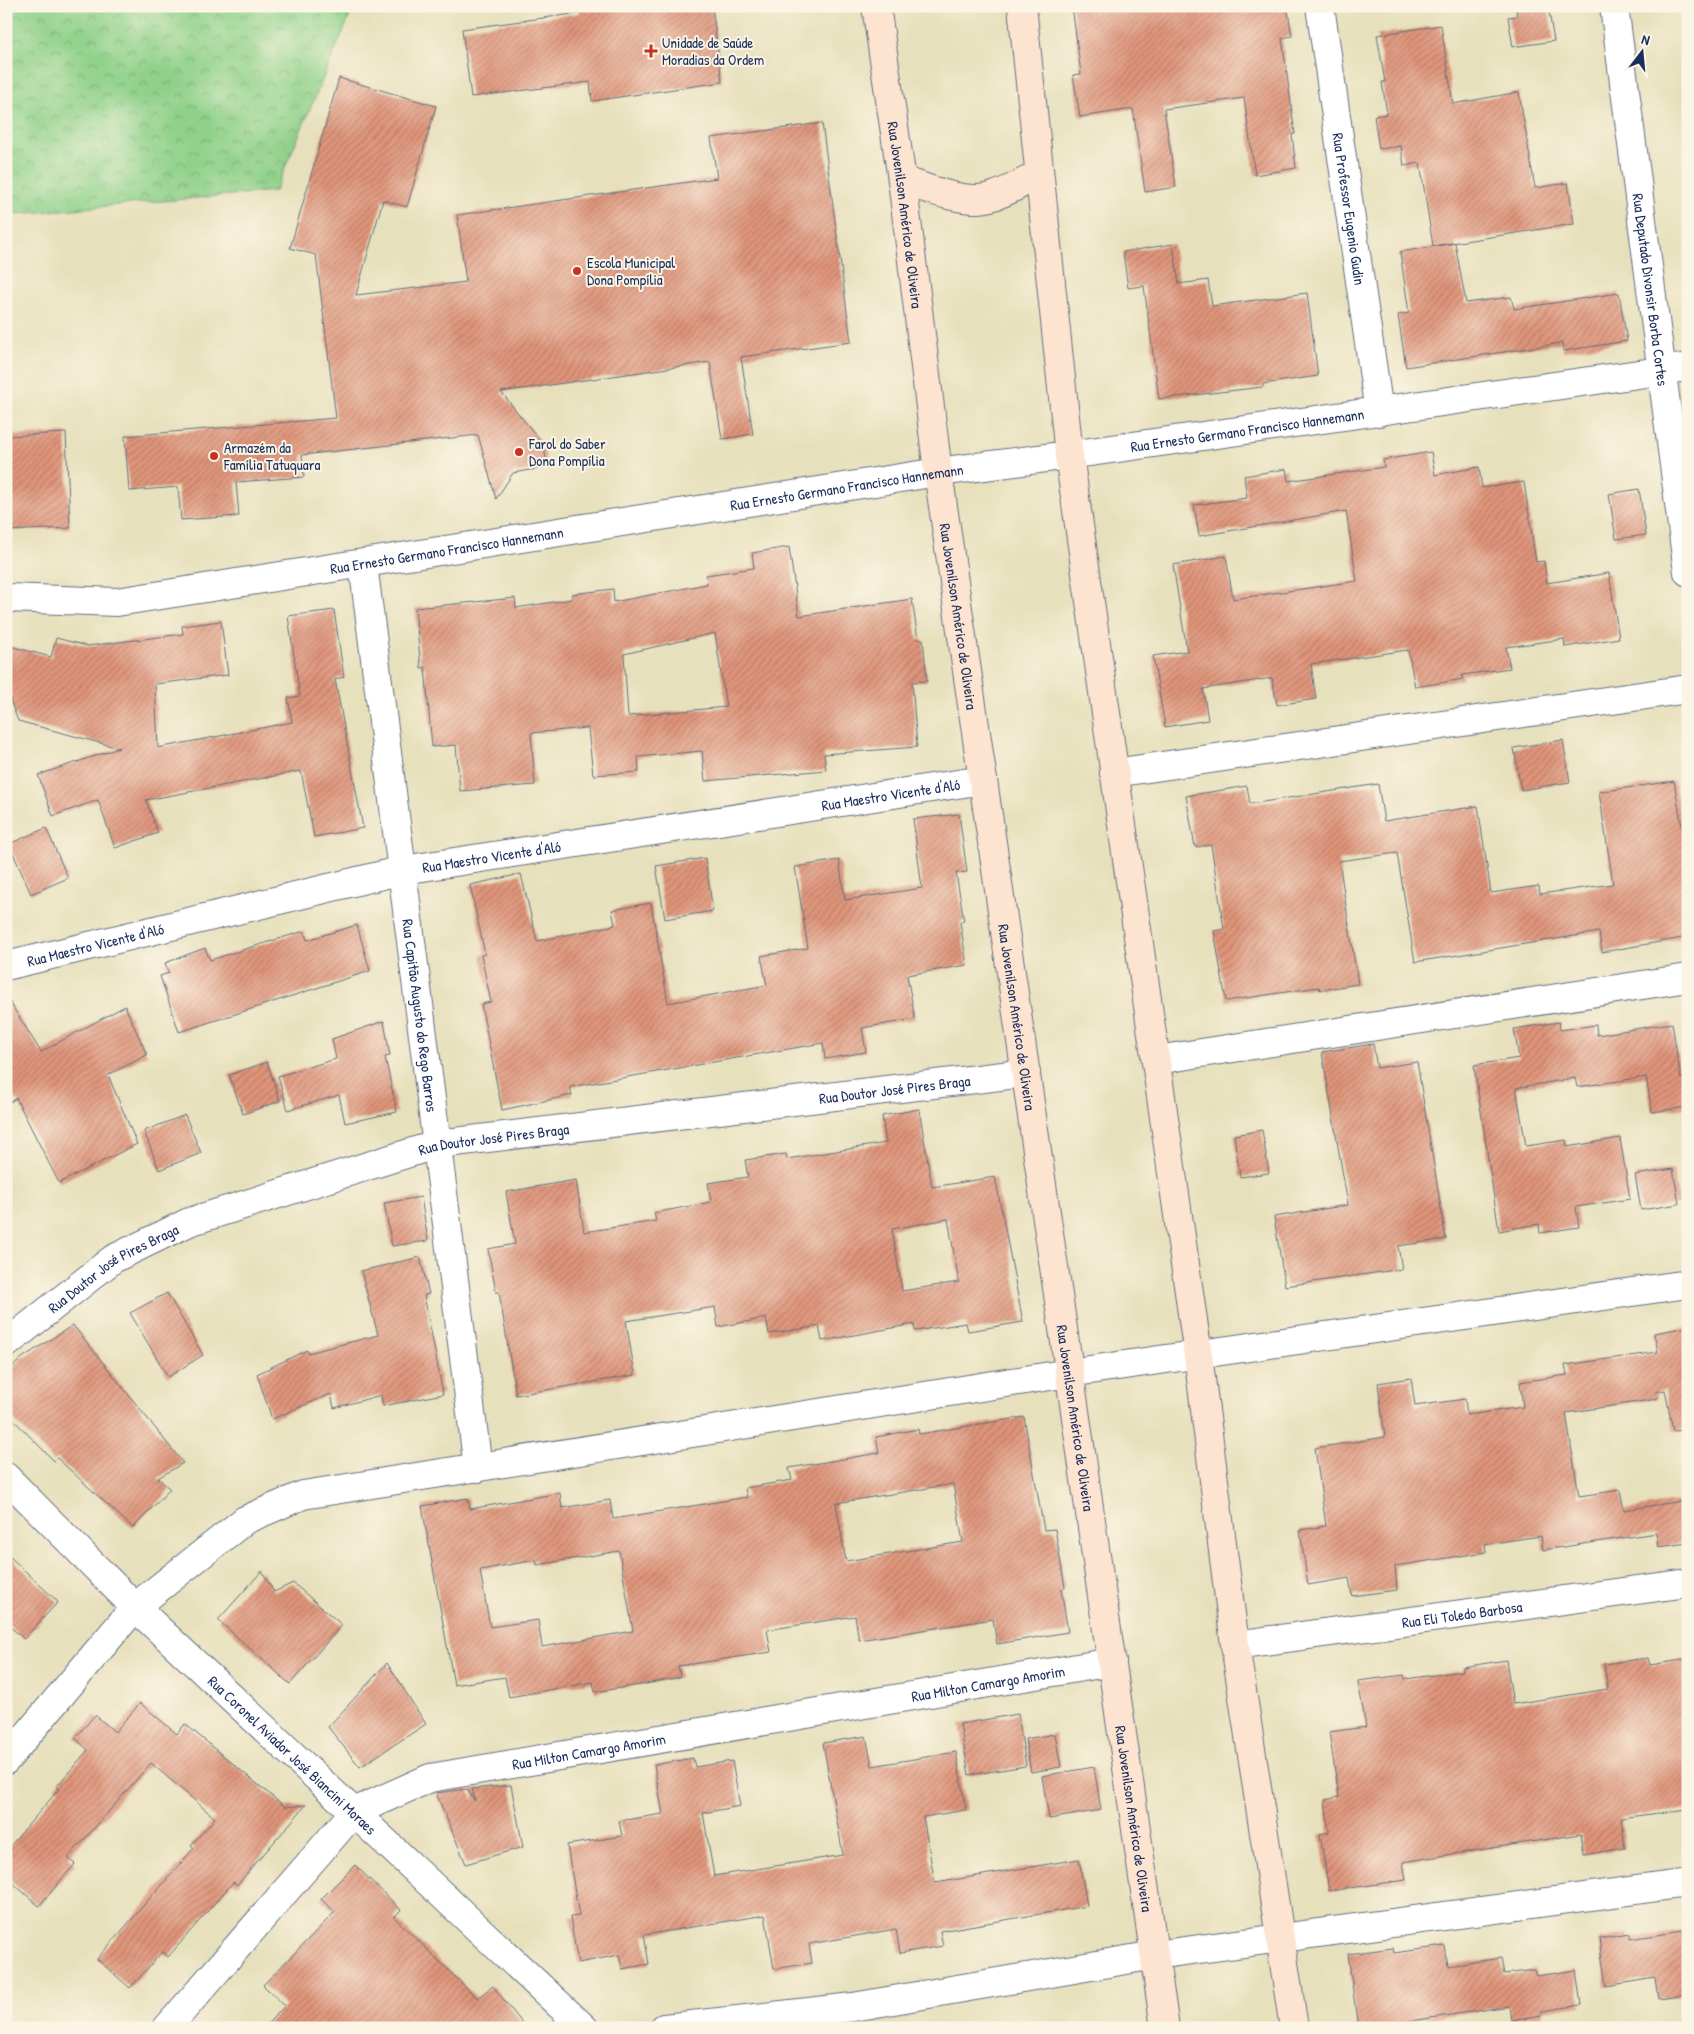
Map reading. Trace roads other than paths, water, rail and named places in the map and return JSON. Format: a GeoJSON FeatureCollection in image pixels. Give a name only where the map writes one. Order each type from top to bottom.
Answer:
{"type":"FeatureCollection","features":[{"type":"Feature","properties":{"kind":"main road","name":"Rua Jovenilson Américo de Oliveira"},"geometry":{"type":"LineString","coordinates":[[876,6],[902,180],[938,472],[1165,2028]]}},
{"type":"Feature","properties":{"kind":"main road"},"geometry":{"type":"LineString","coordinates":[[1022,6],[1069,455],[1198,1355],[1235,1645],[1282,1939],[1294,2028]]}},
{"type":"Feature","properties":{"kind":"main road"},"geometry":{"type":"LineString","coordinates":[[902,180],[950,196],[984,198],[1010,190],[1040,174]]}},
{"type":"Feature","properties":{"kind":"street","name":"Rua Professor Eugenio Gudin"},"geometry":{"type":"LineString","coordinates":[[1320,6],[1379,412]]}},
{"type":"Feature","properties":{"kind":"street","name":"Rua Deputado Divonsir Borba Cortes"},"geometry":{"type":"LineString","coordinates":[[1614,6],[1688,572]]}},
{"type":"Feature","properties":{"kind":"street","name":"Rua Ernesto Germano Francisco Hannemann"},"geometry":{"type":"LineString","coordinates":[[6,598],[117,602],[938,472],[1379,412],[1688,367]]}},
{"type":"Feature","properties":{"kind":"street","name":"Rua Capitão Augusto do Rego Barros"},"geometry":{"type":"LineString","coordinates":[[364,564],[478,1468]]}},
{"type":"Feature","properties":{"kind":"street"},"geometry":{"type":"LineString","coordinates":[[1114,773],[1688,689]]}},
{"type":"Feature","properties":{"kind":"street","name":"Rua Maestro Vicente d'Aló"},"geometry":{"type":"LineString","coordinates":[[6,966],[403,870],[983,780]]}},
{"type":"Feature","properties":{"kind":"street"},"geometry":{"type":"LineString","coordinates":[[1156,1060],[1688,978]]}},
{"type":"Feature","properties":{"kind":"street","name":"Rua Doutor José Pires Braga"},"geometry":{"type":"LineString","coordinates":[[6,1344],[113,1259],[190,1222],[438,1144],[1026,1073]]}},
{"type":"Feature","properties":{"kind":"street"},"geometry":{"type":"LineString","coordinates":[[6,1760],[134,1607],[246,1520],[303,1495],[1069,1373],[1688,1284]]}},
{"type":"Feature","properties":{"kind":"street","name":"Rua Coronel Aviador José Biancini Moraes"},"geometry":{"type":"LineString","coordinates":[[6,1477],[134,1607],[584,2028]]}},
{"type":"Feature","properties":{"kind":"street","name":"Rua Eli Toledo Barbosa"},"geometry":{"type":"LineString","coordinates":[[1235,1645],[1688,1583]]}},
{"type":"Feature","properties":{"kind":"street","name":"Rua Milton Camargo Amorim"},"geometry":{"type":"LineString","coordinates":[[167,2028],[354,1812],[430,1778],[1112,1662]]}},
{"type":"Feature","properties":{"kind":"street"},"geometry":{"type":"LineString","coordinates":[[664,2028],[854,2017],[1155,1955],[1688,1883]]}},
{"type":"Feature","properties":{"kind":"place","name":"Unidade de Saúde Moradias da Ordem"},"geometry":{"type":"Point","coordinates":[651,51]}},
{"type":"Feature","properties":{"kind":"place","name":"Escola Municipal Dona Pompília"},"geometry":{"type":"Point","coordinates":[577,271]}},
{"type":"Feature","properties":{"kind":"place","name":"Farol do Saber Dona Pompília"},"geometry":{"type":"Point","coordinates":[519,452]}},
{"type":"Feature","properties":{"kind":"place","name":"Armazém da Família Tatuquara"},"geometry":{"type":"Point","coordinates":[214,456]}}]}
